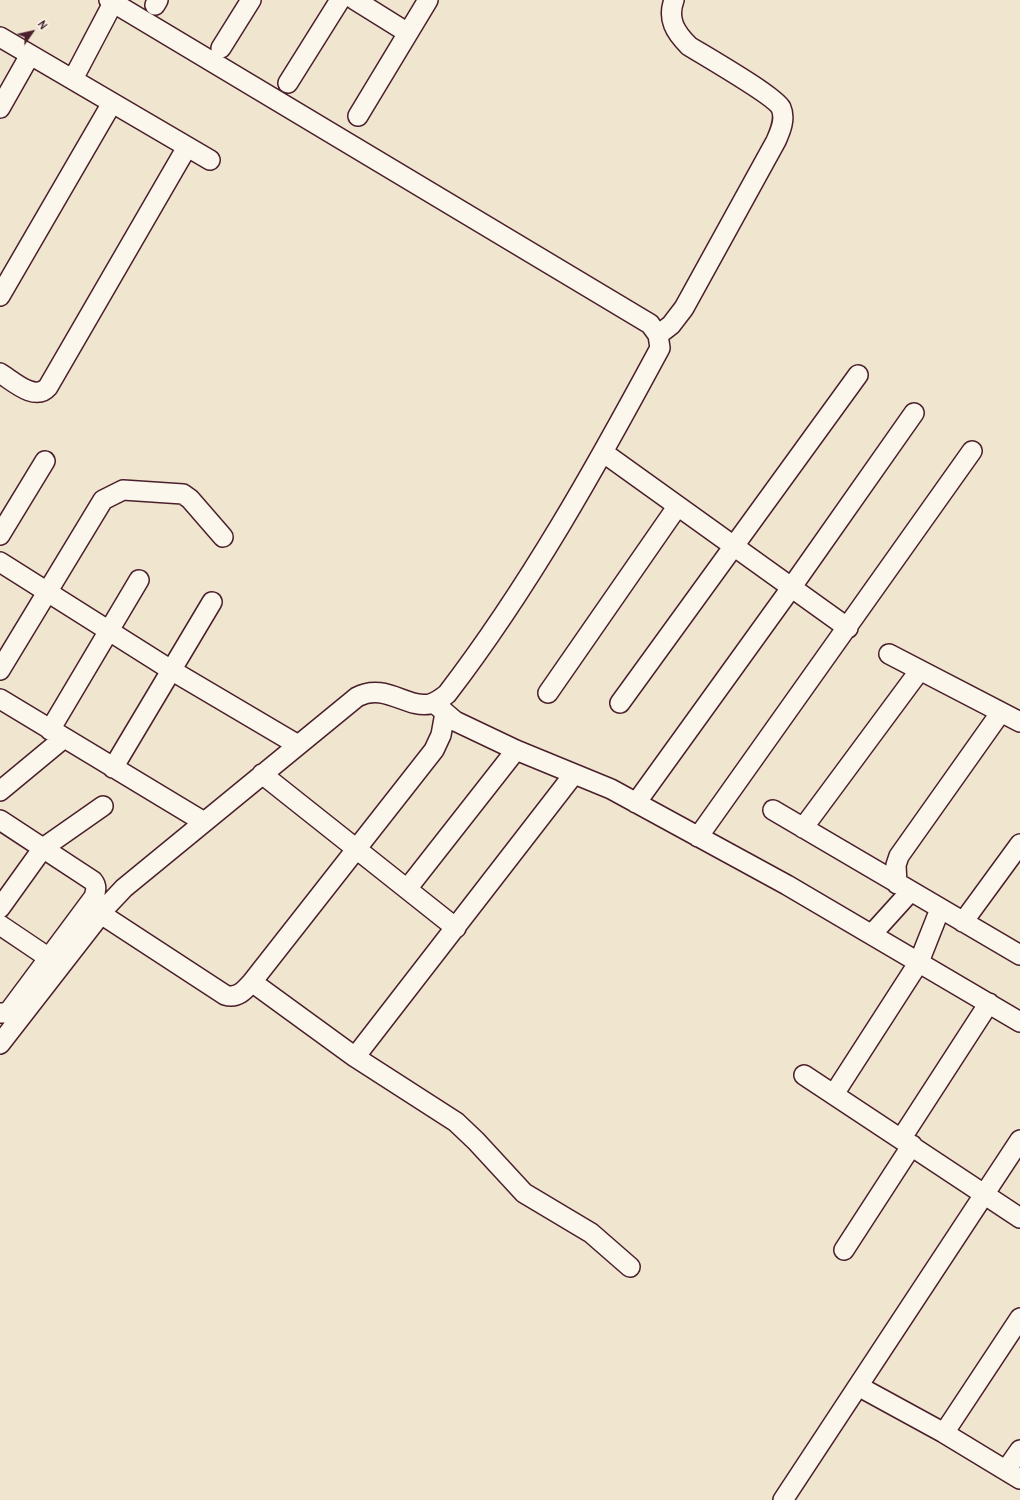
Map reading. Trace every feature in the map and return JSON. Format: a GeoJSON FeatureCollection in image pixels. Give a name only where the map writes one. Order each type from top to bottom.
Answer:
{"type":"FeatureCollection","features":[{"type":"Feature","properties":{"kind":"street"},"geometry":{"type":"LineString","coordinates":[[221,48],[250,0]]}},
{"type":"Feature","properties":{"kind":"street"},"geometry":{"type":"LineString","coordinates":[[288,83],[340,0]]}},
{"type":"Feature","properties":{"kind":"street"},"geometry":{"type":"LineString","coordinates":[[355,0],[408,33]]}},
{"type":"Feature","properties":{"kind":"street"},"geometry":{"type":"LineString","coordinates":[[358,116],[428,0]]}},
{"type":"Feature","properties":{"kind":"street"},"geometry":{"type":"LineString","coordinates":[[73,80],[111,1],[650,324],[658,335],[660,348],[604,453],[530,575],[450,690],[440,708],[441,735],[434,750],[244,991],[237,996],[231,997],[225,995],[101,914]]}},
{"type":"Feature","properties":{"kind":"street"},"geometry":{"type":"LineString","coordinates":[[658,335],[671,325],[684,308],[776,141],[781,128],[782,118],[782,110],[770,98],[684,41],[676,31],[673,5]]}},
{"type":"Feature","properties":{"kind":"street"},"geometry":{"type":"LineString","coordinates":[[0,37],[210,160]]}},
{"type":"Feature","properties":{"kind":"street"},"geometry":{"type":"LineString","coordinates":[[0,108],[30,55]]}},
{"type":"Feature","properties":{"kind":"street"},"geometry":{"type":"LineString","coordinates":[[0,296],[112,102]]}},
{"type":"Feature","properties":{"kind":"street"},"geometry":{"type":"LineString","coordinates":[[0,373],[32,392],[41,393],[48,387],[187,147]]}},
{"type":"Feature","properties":{"kind":"street"},"geometry":{"type":"LineString","coordinates":[[620,703],[858,376]]}},
{"type":"Feature","properties":{"kind":"street"},"geometry":{"type":"LineString","coordinates":[[636,803],[791,588],[914,413]]}},
{"type":"Feature","properties":{"kind":"street"},"geometry":{"type":"LineString","coordinates":[[698,837],[848,628],[972,451]]}},
{"type":"Feature","properties":{"kind":"street"},"geometry":{"type":"LineString","coordinates":[[604,453],[677,507],[848,628]]}},
{"type":"Feature","properties":{"kind":"street"},"geometry":{"type":"LineString","coordinates":[[0,535],[45,461]]}},
{"type":"Feature","properties":{"kind":"street"},"geometry":{"type":"LineString","coordinates":[[0,670],[102,500],[116,492],[123,490],[183,494],[190,499],[223,537]]}},
{"type":"Feature","properties":{"kind":"street"},"geometry":{"type":"LineString","coordinates":[[548,693],[677,507]]}},
{"type":"Feature","properties":{"kind":"street"},"geometry":{"type":"LineString","coordinates":[[0,562],[171,670],[298,745]]}},
{"type":"Feature","properties":{"kind":"street"},"geometry":{"type":"LineString","coordinates":[[0,791],[57,734],[109,631],[139,580]]}},
{"type":"Feature","properties":{"kind":"street"},"geometry":{"type":"LineString","coordinates":[[113,768],[212,602]]}},
{"type":"Feature","properties":{"kind":"street"},"geometry":{"type":"LineString","coordinates":[[889,654],[1020,722]]}},
{"type":"Feature","properties":{"kind":"street"},"geometry":{"type":"LineString","coordinates":[[803,828],[920,670]]}},
{"type":"Feature","properties":{"kind":"street"},"geometry":{"type":"LineString","coordinates":[[0,1044],[101,914],[124,888],[262,774],[364,693],[377,692],[440,708],[455,721],[516,750],[611,789],[787,885],[1020,1022]]}},
{"type":"Feature","properties":{"kind":"street"},"geometry":{"type":"LineString","coordinates":[[0,699],[204,822]]}},
{"type":"Feature","properties":{"kind":"street"},"geometry":{"type":"LineString","coordinates":[[904,888],[896,865],[899,856],[1001,712]]}},
{"type":"Feature","properties":{"kind":"street"},"geometry":{"type":"LineString","coordinates":[[407,889],[516,750]]}},
{"type":"Feature","properties":{"kind":"street"},"geometry":{"type":"LineString","coordinates":[[262,774],[456,928]]}},
{"type":"Feature","properties":{"kind":"street"},"geometry":{"type":"LineString","coordinates":[[355,1057],[574,774]]}},
{"type":"Feature","properties":{"kind":"street"},"geometry":{"type":"LineString","coordinates":[[0,908],[43,848],[103,806]]}},
{"type":"Feature","properties":{"kind":"street"},"geometry":{"type":"LineString","coordinates":[[773,810],[1020,955]]}},
{"type":"Feature","properties":{"kind":"street"},"geometry":{"type":"LineString","coordinates":[[0,820],[93,881],[96,885],[94,896],[49,958],[10,1010],[5,1013],[0,1013]]}},
{"type":"Feature","properties":{"kind":"street"},"geometry":{"type":"LineString","coordinates":[[963,922],[1020,844]]}},
{"type":"Feature","properties":{"kind":"street"},"geometry":{"type":"LineString","coordinates":[[872,934],[904,888]]}},
{"type":"Feature","properties":{"kind":"street"},"geometry":{"type":"LineString","coordinates":[[834,1094],[919,962],[940,909]]}},
{"type":"Feature","properties":{"kind":"street"},"geometry":{"type":"LineString","coordinates":[[0,925],[49,958]]}},
{"type":"Feature","properties":{"kind":"street"},"geometry":{"type":"LineString","coordinates":[[252,982],[355,1057],[456,1122],[476,1141],[524,1193],[591,1233],[630,1267]]}},
{"type":"Feature","properties":{"kind":"street"},"geometry":{"type":"LineString","coordinates":[[844,1250],[906,1142],[989,1003]]}},
{"type":"Feature","properties":{"kind":"street"},"geometry":{"type":"LineString","coordinates":[[804,1075],[1020,1218]]}},
{"type":"Feature","properties":{"kind":"street"},"geometry":{"type":"LineString","coordinates":[[783,1500],[1020,1140]]}},
{"type":"Feature","properties":{"kind":"street"},"geometry":{"type":"LineString","coordinates":[[944,1433],[1020,1318]]}},
{"type":"Feature","properties":{"kind":"street"},"geometry":{"type":"LineString","coordinates":[[858,1386],[944,1433],[1013,1475],[1020,1450]]}}]}
